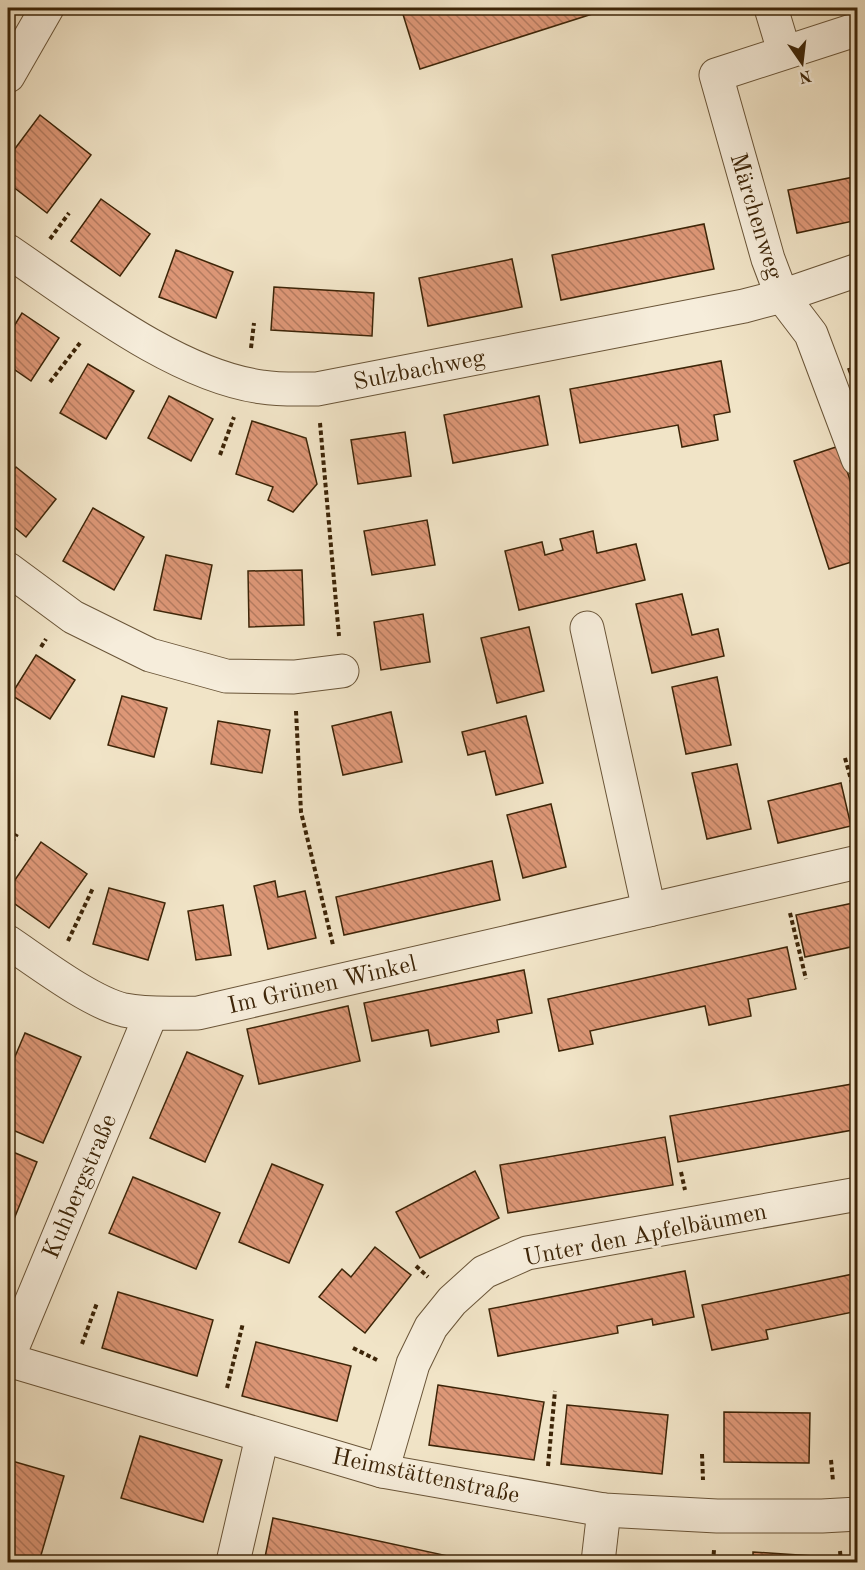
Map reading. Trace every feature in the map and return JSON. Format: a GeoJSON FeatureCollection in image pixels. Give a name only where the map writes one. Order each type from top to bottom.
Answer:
{"type":"FeatureCollection","features":[{"type":"Feature","properties":{"kind":"street"},"geometry":{"type":"LineString","coordinates":[[14,65],[47,8]]}},
{"type":"Feature","properties":{"kind":"street"},"geometry":{"type":"LineString","coordinates":[[771,8],[784,51],[858,29]]}},
{"type":"Feature","properties":{"kind":"street","name":"Märchenweg"},"geometry":{"type":"LineString","coordinates":[[784,51],[716,75],[768,258],[782,296],[811,334],[857,454]]}},
{"type":"Feature","properties":{"kind":"street","name":"Sulzbachweg"},"geometry":{"type":"LineString","coordinates":[[8,251],[153,347],[219,377],[262,388],[317,389],[744,306],[782,296],[858,270]]}},
{"type":"Feature","properties":{"kind":"street"},"geometry":{"type":"LineString","coordinates":[[8,569],[73,617],[150,655],[226,676],[294,677],[342,671]]}},
{"type":"Feature","properties":{"kind":"street"},"geometry":{"type":"LineString","coordinates":[[587,628],[650,910]]}},
{"type":"Feature","properties":{"kind":"street","name":"Im Grünen Winkel"},"geometry":{"type":"LineString","coordinates":[[8,942],[88,994],[121,1010],[151,1014],[198,1013],[858,862]]}},
{"type":"Feature","properties":{"kind":"street","name":"Kuhbergstraße"},"geometry":{"type":"LineString","coordinates":[[8,1359],[151,1014]]}},
{"type":"Feature","properties":{"kind":"street","name":"Unter den Apfelbäumen"},"geometry":{"type":"LineString","coordinates":[[382,1472],[413,1364],[431,1327],[452,1301],[484,1272],[527,1253],[858,1194]]}},
{"type":"Feature","properties":{"kind":"street","name":"Heimstättenstraße"},"geometry":{"type":"LineString","coordinates":[[8,1359],[382,1472],[604,1510],[717,1516],[858,1514]]}},
{"type":"Feature","properties":{"kind":"street"},"geometry":{"type":"LineString","coordinates":[[233,1563],[262,1437]]}},
{"type":"Feature","properties":{"kind":"street"},"geometry":{"type":"LineString","coordinates":[[598,1563],[604,1510]]}},
{"type":"Feature","properties":{"kind":"path"},"geometry":{"type":"LineString","coordinates":[[50,382],[102,314]]}},
{"type":"Feature","properties":{"kind":"path"},"geometry":{"type":"LineString","coordinates":[[317,389],[342,671]]}},
{"type":"Feature","properties":{"kind":"path"},"geometry":{"type":"LineString","coordinates":[[294,677],[301,812],[340,980]]}},
{"type":"Feature","properties":{"kind":"path"},"geometry":{"type":"LineString","coordinates":[[845,758],[858,805]]}},
{"type":"Feature","properties":{"kind":"path"},"geometry":{"type":"LineString","coordinates":[[8,849],[17,834]]}},
{"type":"Feature","properties":{"kind":"path"},"geometry":{"type":"LineString","coordinates":[[782,880],[806,979]]}},
{"type":"Feature","properties":{"kind":"path"},"geometry":{"type":"LineString","coordinates":[[53,972],[93,888]]}},
{"type":"Feature","properties":{"kind":"path"},"geometry":{"type":"LineString","coordinates":[[70,1379],[97,1303]]}},
{"type":"Feature","properties":{"kind":"path"},"geometry":{"type":"LineString","coordinates":[[218,1423],[243,1323]]}},
{"type":"Feature","properties":{"kind":"path"},"geometry":{"type":"LineString","coordinates":[[545,1499],[555,1390]]}},
{"type":"Feature","properties":{"kind":"building"},"geometry":{"type":"Polygon","coordinates":[[[401,8],[611,8],[420,69],[401,8]]]}},
{"type":"Feature","properties":{"kind":"building"},"geometry":{"type":"Polygon","coordinates":[[[40,115],[91,155],[47,213],[8,183],[8,158],[40,115]]]}},
{"type":"Feature","properties":{"kind":"building"},"geometry":{"type":"Polygon","coordinates":[[[854,177],[858,196],[858,220],[797,233],[788,190],[854,177]]]}},
{"type":"Feature","properties":{"kind":"building"},"geometry":{"type":"Polygon","coordinates":[[[101,199],[150,234],[120,276],[71,241],[101,199]]]}},
{"type":"Feature","properties":{"kind":"building"},"geometry":{"type":"Polygon","coordinates":[[[704,224],[714,269],[561,300],[552,255],[704,224]]]}},
{"type":"Feature","properties":{"kind":"building"},"geometry":{"type":"Polygon","coordinates":[[[176,250],[233,272],[216,318],[159,297],[176,250]]]}},
{"type":"Feature","properties":{"kind":"building"},"geometry":{"type":"Polygon","coordinates":[[[512,259],[522,307],[428,326],[419,278],[512,259]]]}},
{"type":"Feature","properties":{"kind":"building"},"geometry":{"type":"Polygon","coordinates":[[[274,287],[374,293],[372,336],[271,330],[274,287]]]}},
{"type":"Feature","properties":{"kind":"building"},"geometry":{"type":"Polygon","coordinates":[[[22,313],[59,338],[31,381],[8,365],[8,336],[22,313]]]}},
{"type":"Feature","properties":{"kind":"building"},"geometry":{"type":"Polygon","coordinates":[[[721,361],[730,412],[714,415],[718,440],[682,447],[678,425],[580,443],[570,389],[721,361]]]}},
{"type":"Feature","properties":{"kind":"building"},"geometry":{"type":"Polygon","coordinates":[[[88,364],[134,391],[106,439],[60,413],[88,364]]]}},
{"type":"Feature","properties":{"kind":"building"},"geometry":{"type":"Polygon","coordinates":[[[858,366],[858,396],[848,369],[858,366]]]}},
{"type":"Feature","properties":{"kind":"building"},"geometry":{"type":"Polygon","coordinates":[[[169,396],[213,419],[191,461],[148,438],[169,396]]]}},
{"type":"Feature","properties":{"kind":"building"},"geometry":{"type":"Polygon","coordinates":[[[539,396],[548,445],[453,463],[444,415],[539,396]]]}},
{"type":"Feature","properties":{"kind":"building"},"geometry":{"type":"Polygon","coordinates":[[[252,421],[306,438],[317,484],[293,512],[268,500],[273,487],[236,474],[252,421]]]}},
{"type":"Feature","properties":{"kind":"building"},"geometry":{"type":"Polygon","coordinates":[[[405,432],[411,476],[358,484],[351,440],[405,432]]]}},
{"type":"Feature","properties":{"kind":"building"},"geometry":{"type":"Polygon","coordinates":[[[839,446],[858,505],[858,560],[829,569],[794,461],[839,446]]]}},
{"type":"Feature","properties":{"kind":"building"},"geometry":{"type":"Polygon","coordinates":[[[16,467],[56,499],[26,537],[8,522],[8,477],[16,467]]]}},
{"type":"Feature","properties":{"kind":"building"},"geometry":{"type":"Polygon","coordinates":[[[93,508],[144,537],[114,590],[63,561],[93,508]]]}},
{"type":"Feature","properties":{"kind":"building"},"geometry":{"type":"Polygon","coordinates":[[[427,520],[435,565],[372,575],[364,531],[427,520]]]}},
{"type":"Feature","properties":{"kind":"building"},"geometry":{"type":"Polygon","coordinates":[[[593,531],[597,553],[636,544],[645,580],[519,610],[505,551],[542,542],[545,555],[563,550],[560,539],[593,531]]]}},
{"type":"Feature","properties":{"kind":"building"},"geometry":{"type":"Polygon","coordinates":[[[166,555],[212,565],[201,619],[154,610],[166,555]]]}},
{"type":"Feature","properties":{"kind":"building"},"geometry":{"type":"Polygon","coordinates":[[[302,570],[304,625],[249,627],[248,571],[302,570]]]}},
{"type":"Feature","properties":{"kind":"building"},"geometry":{"type":"Polygon","coordinates":[[[682,594],[692,635],[718,629],[724,656],[652,673],[636,604],[682,594]]]}},
{"type":"Feature","properties":{"kind":"building"},"geometry":{"type":"Polygon","coordinates":[[[423,614],[430,662],[381,670],[374,622],[423,614]]]}},
{"type":"Feature","properties":{"kind":"building"},"geometry":{"type":"Polygon","coordinates":[[[529,627],[544,691],[497,703],[481,638],[529,627]]]}},
{"type":"Feature","properties":{"kind":"building"},"geometry":{"type":"Polygon","coordinates":[[[36,655],[75,680],[50,719],[11,695],[36,655]]]}},
{"type":"Feature","properties":{"kind":"building"},"geometry":{"type":"Polygon","coordinates":[[[717,677],[731,745],[686,754],[672,687],[717,677]]]}},
{"type":"Feature","properties":{"kind":"building"},"geometry":{"type":"Polygon","coordinates":[[[122,696],[167,708],[154,757],[108,745],[122,696]]]}},
{"type":"Feature","properties":{"kind":"building"},"geometry":{"type":"Polygon","coordinates":[[[391,712],[402,762],[343,775],[332,726],[391,712]]]}},
{"type":"Feature","properties":{"kind":"building"},"geometry":{"type":"Polygon","coordinates":[[[526,716],[543,783],[496,795],[485,751],[468,755],[462,732],[526,716]]]}},
{"type":"Feature","properties":{"kind":"building"},"geometry":{"type":"Polygon","coordinates":[[[218,721],[270,730],[262,773],[211,764],[218,721]]]}},
{"type":"Feature","properties":{"kind":"building"},"geometry":{"type":"Polygon","coordinates":[[[737,764],[751,829],[707,839],[692,773],[737,764]]]}},
{"type":"Feature","properties":{"kind":"building"},"geometry":{"type":"Polygon","coordinates":[[[841,783],[851,826],[778,843],[768,801],[841,783]]]}},
{"type":"Feature","properties":{"kind":"building"},"geometry":{"type":"Polygon","coordinates":[[[551,804],[566,867],[523,878],[507,815],[551,804]]]}},
{"type":"Feature","properties":{"kind":"building"},"geometry":{"type":"Polygon","coordinates":[[[41,842],[87,874],[49,928],[8,899],[8,890],[41,842]]]}},
{"type":"Feature","properties":{"kind":"building"},"geometry":{"type":"Polygon","coordinates":[[[492,861],[500,900],[344,935],[336,897],[492,861]]]}},
{"type":"Feature","properties":{"kind":"building"},"geometry":{"type":"Polygon","coordinates":[[[275,881],[278,897],[305,891],[316,938],[268,949],[254,886],[275,881]]]}},
{"type":"Feature","properties":{"kind":"building"},"geometry":{"type":"Polygon","coordinates":[[[109,888],[165,903],[148,960],[93,944],[109,888]]]}},
{"type":"Feature","properties":{"kind":"building"},"geometry":{"type":"Polygon","coordinates":[[[858,902],[858,967],[855,968],[851,947],[805,957],[796,915],[858,902]]]}},
{"type":"Feature","properties":{"kind":"building"},"geometry":{"type":"Polygon","coordinates":[[[223,905],[231,955],[196,960],[188,911],[223,905]]]}},
{"type":"Feature","properties":{"kind":"building"},"geometry":{"type":"Polygon","coordinates":[[[787,947],[796,989],[748,999],[751,1016],[709,1025],[705,1006],[590,1031],[593,1044],[559,1051],[548,999],[787,947]]]}},
{"type":"Feature","properties":{"kind":"building"},"geometry":{"type":"Polygon","coordinates":[[[524,970],[532,1013],[497,1020],[499,1032],[431,1046],[428,1030],[372,1041],[364,1003],[524,970]]]}},
{"type":"Feature","properties":{"kind":"building"},"geometry":{"type":"Polygon","coordinates":[[[348,1006],[360,1061],[259,1084],[247,1029],[348,1006]]]}},
{"type":"Feature","properties":{"kind":"building"},"geometry":{"type":"Polygon","coordinates":[[[25,1033],[81,1057],[43,1143],[8,1128],[8,1073],[25,1033]]]}},
{"type":"Feature","properties":{"kind":"building"},"geometry":{"type":"Polygon","coordinates":[[[187,1052],[243,1076],[205,1162],[150,1138],[187,1052]]]}},
{"type":"Feature","properties":{"kind":"building"},"geometry":{"type":"Polygon","coordinates":[[[858,1083],[858,1129],[678,1162],[670,1116],[858,1083]]]}},
{"type":"Feature","properties":{"kind":"building"},"geometry":{"type":"Polygon","coordinates":[[[665,1137],[673,1185],[508,1213],[500,1165],[665,1137]]]}},
{"type":"Feature","properties":{"kind":"building"},"geometry":{"type":"Polygon","coordinates":[[[8,1150],[37,1162],[8,1234],[8,1150]]]}},
{"type":"Feature","properties":{"kind":"building"},"geometry":{"type":"Polygon","coordinates":[[[272,1164],[323,1185],[289,1263],[239,1242],[272,1164]]]}},
{"type":"Feature","properties":{"kind":"building"},"geometry":{"type":"Polygon","coordinates":[[[475,1171],[499,1218],[420,1258],[396,1212],[475,1171]]]}},
{"type":"Feature","properties":{"kind":"building"},"geometry":{"type":"Polygon","coordinates":[[[133,1177],[220,1213],[196,1269],[109,1233],[133,1177]]]}},
{"type":"Feature","properties":{"kind":"building"},"geometry":{"type":"Polygon","coordinates":[[[375,1247],[411,1275],[365,1333],[319,1297],[342,1269],[351,1277],[375,1247]]]}},
{"type":"Feature","properties":{"kind":"building"},"geometry":{"type":"Polygon","coordinates":[[[685,1271],[694,1317],[653,1325],[652,1319],[617,1326],[618,1333],[498,1356],[489,1309],[685,1271]]]}},
{"type":"Feature","properties":{"kind":"building"},"geometry":{"type":"Polygon","coordinates":[[[858,1273],[858,1311],[766,1330],[768,1339],[712,1350],[702,1305],[858,1273]]]}},
{"type":"Feature","properties":{"kind":"building"},"geometry":{"type":"Polygon","coordinates":[[[118,1292],[213,1320],[197,1376],[102,1348],[118,1292]]]}},
{"type":"Feature","properties":{"kind":"building"},"geometry":{"type":"Polygon","coordinates":[[[256,1342],[351,1366],[337,1421],[242,1396],[256,1342]]]}},
{"type":"Feature","properties":{"kind":"building"},"geometry":{"type":"Polygon","coordinates":[[[438,1385],[544,1402],[534,1460],[429,1445],[438,1385]]]}},
{"type":"Feature","properties":{"kind":"building"},"geometry":{"type":"Polygon","coordinates":[[[567,1405],[668,1415],[662,1474],[561,1464],[567,1405]]]}},
{"type":"Feature","properties":{"kind":"building"},"geometry":{"type":"Polygon","coordinates":[[[724,1412],[810,1413],[809,1463],[724,1462],[724,1412]]]}},
{"type":"Feature","properties":{"kind":"building"},"geometry":{"type":"Polygon","coordinates":[[[140,1436],[222,1460],[203,1522],[121,1498],[140,1436]]]}},
{"type":"Feature","properties":{"kind":"building"},"geometry":{"type":"Polygon","coordinates":[[[12,1461],[64,1476],[39,1562],[25,1562],[8,1557],[8,1475],[12,1461]]]}},
{"type":"Feature","properties":{"kind":"building"},"geometry":{"type":"Polygon","coordinates":[[[273,1518],[471,1561],[471,1562],[264,1562],[273,1518]]]}},
{"type":"Feature","properties":{"kind":"building"},"geometry":{"type":"Polygon","coordinates":[[[753,1552],[813,1556],[813,1562],[753,1562],[753,1552]]]}}]}
